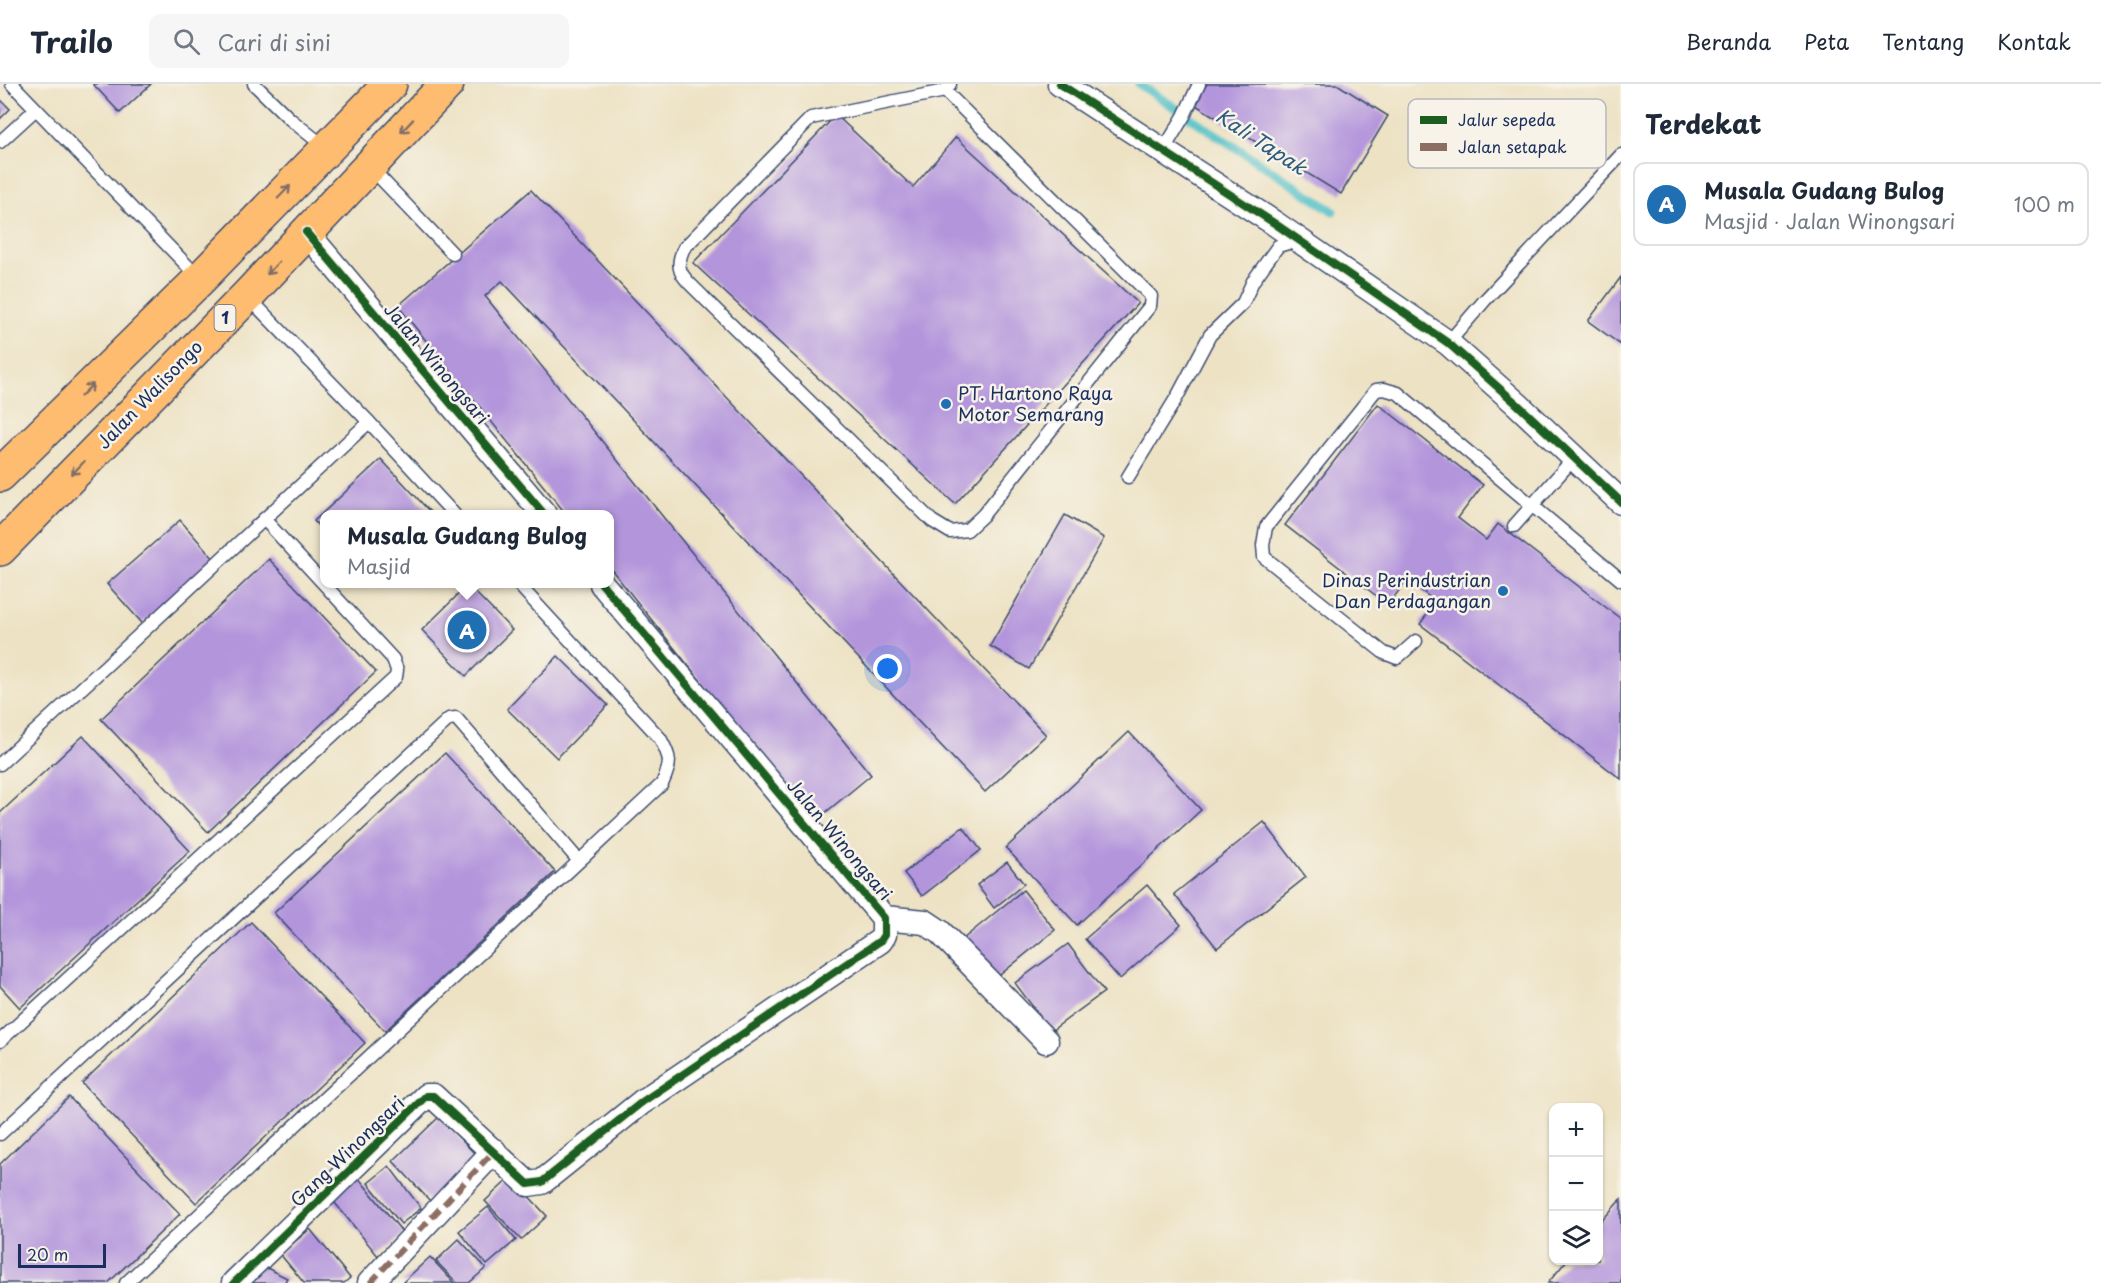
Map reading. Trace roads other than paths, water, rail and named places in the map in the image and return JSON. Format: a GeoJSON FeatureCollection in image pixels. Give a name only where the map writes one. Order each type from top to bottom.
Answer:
{"type":"FeatureCollection","features":[{"type":"Feature","properties":{"kind":"highway"},"geometry":{"type":"LineString","coordinates":[[0,475],[200,279],[390,84]]}},
{"type":"Feature","properties":{"kind":"highway","name":"Jalan Walisongo"},"geometry":{"type":"LineString","coordinates":[[0,549],[247,296],[447,84]]}},
{"type":"Feature","properties":{"kind":"street"},"geometry":{"type":"LineString","coordinates":[[1060,84],[1298,240],[1448,343],[1621,502]]}},
{"type":"Feature","properties":{"kind":"street","name":"Jalan Winongsari"},"geometry":{"type":"LineString","coordinates":[[306,232],[541,510]]}},
{"type":"Feature","properties":{"kind":"street","name":"Jalan Winongsari"},"geometry":{"type":"LineString","coordinates":[[542,1182],[642,1102],[880,941],[884,935],[884,918],[605,588]]}},
{"type":"Feature","properties":{"kind":"street"},"geometry":{"type":"LineString","coordinates":[[884,918],[925,922],[940,932],[1046,1041]]}},
{"type":"Feature","properties":{"kind":"street","name":"Gang Winongsari"},"geometry":{"type":"LineString","coordinates":[[234,1283],[426,1096],[433,1096],[528,1184],[542,1182]]}},
{"type":"Feature","properties":{"kind":"street"},"geometry":{"type":"LineString","coordinates":[[370,1283],[494,1151]]}},
{"type":"Feature","properties":{"kind":"lane"},"geometry":{"type":"LineString","coordinates":[[12,84],[200,279]]}},
{"type":"Feature","properties":{"kind":"lane"},"geometry":{"type":"LineString","coordinates":[[254,84],[290,119],[327,148]]}},
{"type":"Feature","properties":{"kind":"lane"},"geometry":{"type":"LineString","coordinates":[[948,87],[1151,296],[1150,306],[983,515],[967,530],[950,532],[924,513],[705,299],[680,272],[678,261],[684,248],[811,118],[948,87]]}},
{"type":"Feature","properties":{"kind":"lane"},"geometry":{"type":"LineString","coordinates":[[1163,152],[1198,87]]}},
{"type":"Feature","properties":{"kind":"lane"},"geometry":{"type":"LineString","coordinates":[[0,142],[36,109]]}},
{"type":"Feature","properties":{"kind":"lane"},"geometry":{"type":"LineString","coordinates":[[1448,343],[1485,300],[1621,155]]}},
{"type":"Feature","properties":{"kind":"lane"},"geometry":{"type":"LineString","coordinates":[[369,166],[453,254]]}},
{"type":"Feature","properties":{"kind":"lane"},"geometry":{"type":"LineString","coordinates":[[1128,477],[1177,397],[1210,335],[1243,303],[1253,281],[1278,246],[1298,240]]}},
{"type":"Feature","properties":{"kind":"lane"},"geometry":{"type":"LineString","coordinates":[[247,296],[450,510]]}},
{"type":"Feature","properties":{"kind":"lane"},"geometry":{"type":"LineString","coordinates":[[1416,641],[1397,658],[1383,653],[1264,557],[1266,527],[1376,390],[1384,389],[1398,393],[1621,580]]}},
{"type":"Feature","properties":{"kind":"lane"},"geometry":{"type":"LineString","coordinates":[[0,764],[369,422]]}},
{"type":"Feature","properties":{"kind":"lane"},"geometry":{"type":"LineString","coordinates":[[1514,526],[1574,458]]}},
{"type":"Feature","properties":{"kind":"lane"},"geometry":{"type":"LineString","coordinates":[[264,519],[320,580]]}},
{"type":"Feature","properties":{"kind":"lane"},"geometry":{"type":"LineString","coordinates":[[0,1041],[396,677],[397,670],[393,659],[328,588]]}},
{"type":"Feature","properties":{"kind":"lane"},"geometry":{"type":"LineString","coordinates":[[126,1283],[662,784],[668,770],[670,756],[660,738],[522,588]]}},
{"type":"Feature","properties":{"kind":"lane"},"geometry":{"type":"LineString","coordinates":[[0,1134],[449,719],[456,718],[579,861]]}},
{"type":"Feature","properties":{"kind":"waterway","name":"Kali Tapak"},"geometry":{"type":"LineString","coordinates":[[1139,84],[1333,211]]}},
{"type":"Feature","properties":{"kind":"place","name":"PT. Hartono Raya Motor Semarang"},"geometry":{"type":"Point","coordinates":[946,404]}},
{"type":"Feature","properties":{"kind":"place","name":"Dinas Perindustrian Dan Perdagangan"},"geometry":{"type":"Point","coordinates":[1503,591]}},
{"type":"Feature","properties":{"kind":"place","name":"Musala Gudang Bulog"},"geometry":{"type":"Point","coordinates":[467,630]}}]}
